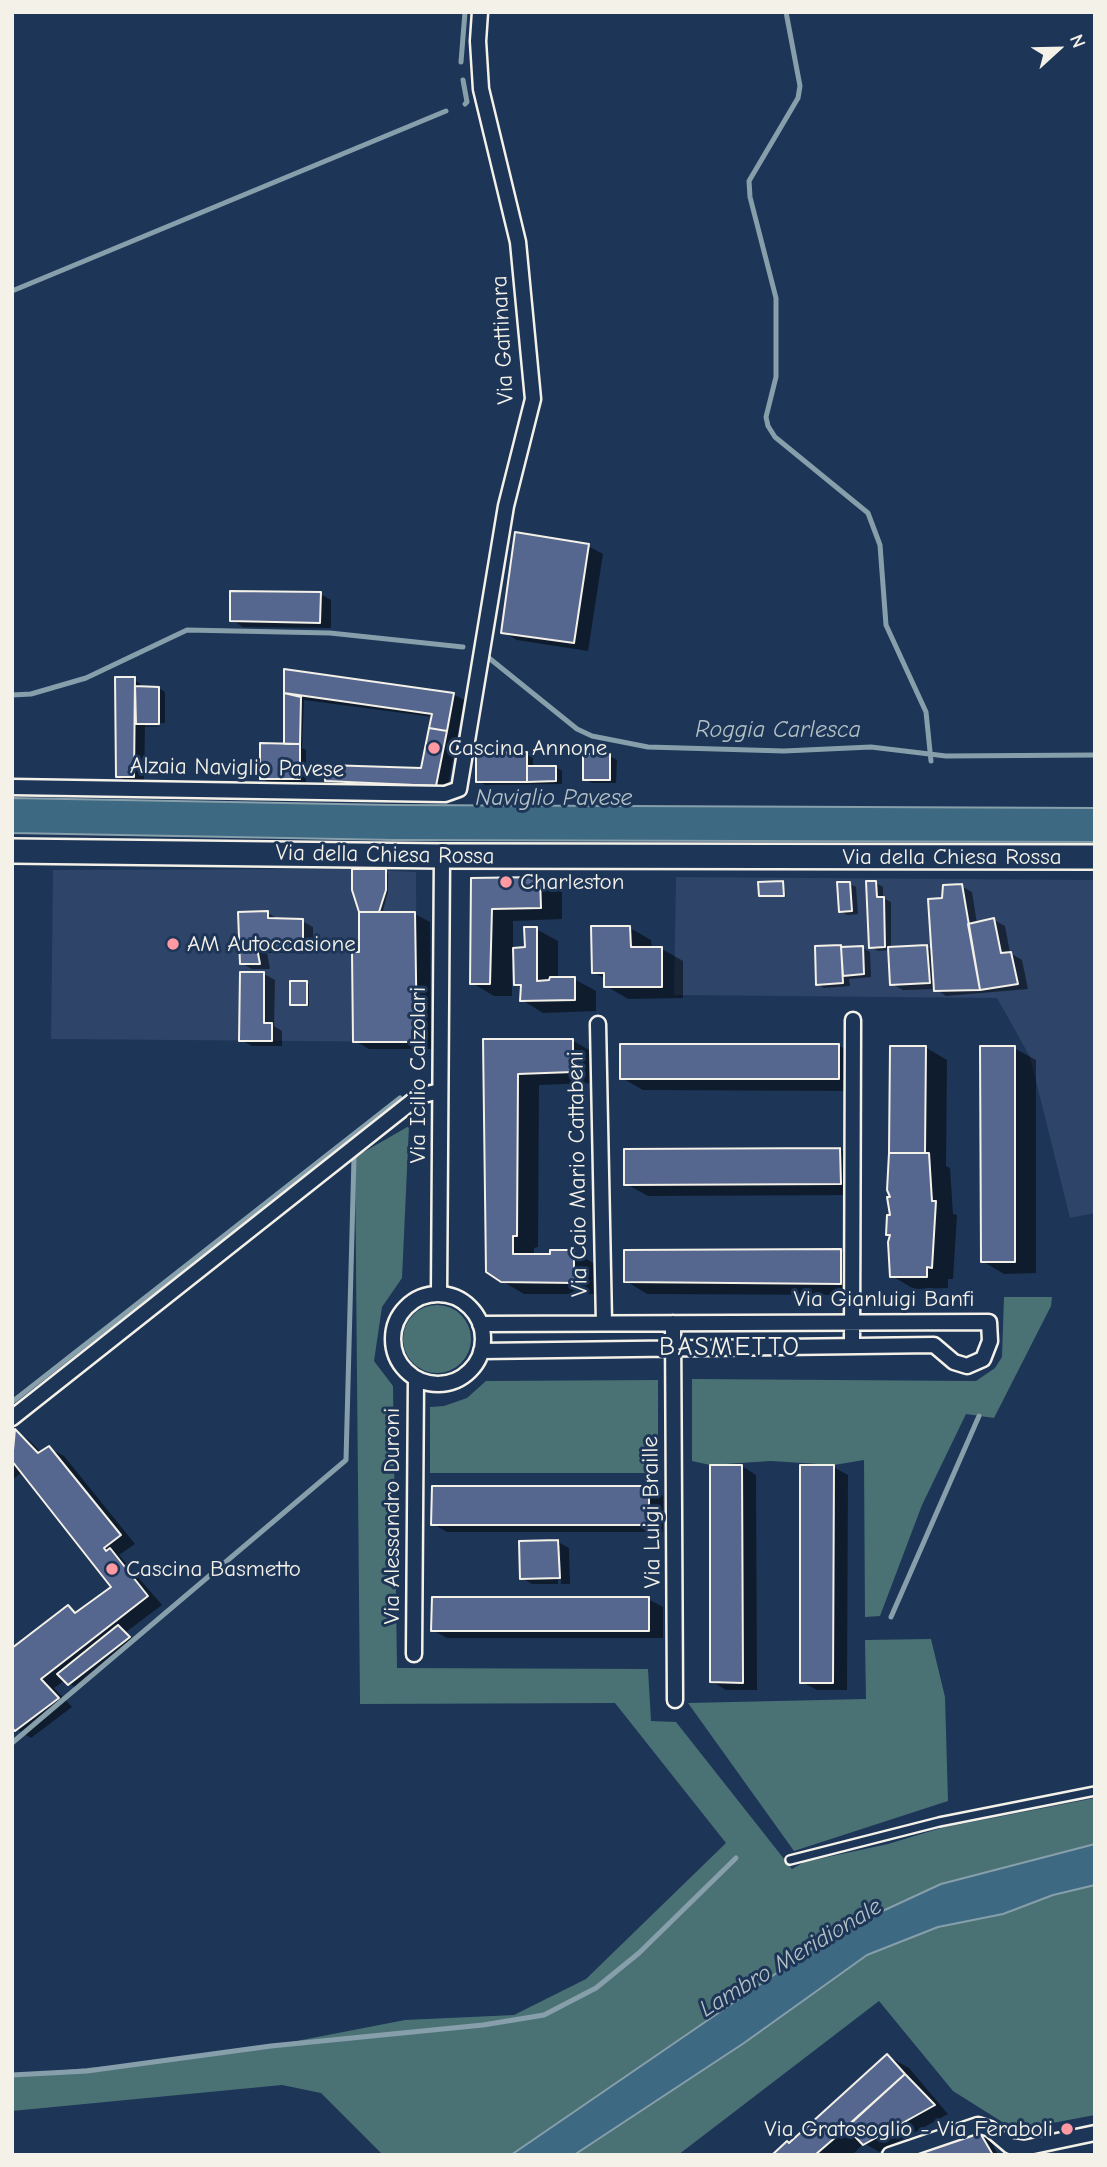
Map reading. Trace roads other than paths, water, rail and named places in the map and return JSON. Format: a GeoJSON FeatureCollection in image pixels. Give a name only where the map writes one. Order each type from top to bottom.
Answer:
{"type":"FeatureCollection","features":[{"type":"Feature","properties":{"kind":"main road","name":"Via della Chiesa Rossa"},"geometry":{"type":"LineString","coordinates":[[12,851],[442,856],[1095,857]]}},
{"type":"Feature","properties":{"kind":"street","name":"Via Gattinara"},"geometry":{"type":"LineString","coordinates":[[458,789],[506,506],[533,399],[518,242],[481,89],[478,41],[480,12]]}},
{"type":"Feature","properties":{"kind":"street","name":"Alzaia Naviglio Pavese"},"geometry":{"type":"LineString","coordinates":[[12,788],[445,794],[458,789]]}},
{"type":"Feature","properties":{"kind":"street","name":"Via Icilio Calzolari"},"geometry":{"type":"LineString","coordinates":[[439,1294],[442,856]]}},
{"type":"Feature","properties":{"kind":"street"},"geometry":{"type":"LineString","coordinates":[[852,1346],[853,1020]]}},
{"type":"Feature","properties":{"kind":"street","name":"Via Caio Mario Cattabeni"},"geometry":{"type":"LineString","coordinates":[[598,1024],[604,1323]]}},
{"type":"Feature","properties":{"kind":"street"},"geometry":{"type":"LineString","coordinates":[[12,1418],[419,1096],[440,1091]]}},
{"type":"Feature","properties":{"kind":"street"},"geometry":{"type":"LineString","coordinates":[[439,1294],[465,1303],[480,1324],[481,1351],[472,1368],[454,1381],[435,1384],[416,1379],[396,1357],[394,1329],[408,1306],[422,1297],[439,1294]]}},
{"type":"Feature","properties":{"kind":"street","name":"Via Gianluigi Banfi"},"geometry":{"type":"LineString","coordinates":[[480,1324],[989,1322],[990,1341],[983,1359],[967,1366],[954,1362],[934,1345],[481,1351]]}},
{"type":"Feature","properties":{"kind":"street","name":"Via Luigi Braille"},"geometry":{"type":"LineString","coordinates":[[673,1323],[675,1700]]}},
{"type":"Feature","properties":{"kind":"street","name":"Via Alessandro Duroni"},"geometry":{"type":"LineString","coordinates":[[414,1654],[416,1379]]}},
{"type":"Feature","properties":{"kind":"street"},"geometry":{"type":"LineString","coordinates":[[890,2155],[978,2125],[990,2129],[1010,2146],[1022,2151],[1095,2133]]}},
{"type":"Feature","properties":{"kind":"lane"},"geometry":{"type":"LineString","coordinates":[[790,1860],[939,1822],[1095,1791]]}},
{"type":"Feature","properties":{"kind":"waterway"},"geometry":{"type":"LineString","coordinates":[[461,62],[465,12]]}},
{"type":"Feature","properties":{"kind":"waterway"},"geometry":{"type":"LineString","coordinates":[[786,12],[800,86],[798,98],[749,181],[750,197],[776,298],[776,377],[766,417],[775,437],[868,513],[880,545],[886,625],[926,712],[931,761]]}},
{"type":"Feature","properties":{"kind":"waterway"},"geometry":{"type":"LineString","coordinates":[[463,80],[467,102],[465,104]]}},
{"type":"Feature","properties":{"kind":"waterway"},"geometry":{"type":"LineString","coordinates":[[12,291],[446,111]]}},
{"type":"Feature","properties":{"kind":"waterway","name":"Roggia Carlesca"},"geometry":{"type":"LineString","coordinates":[[12,695],[31,694],[86,678],[187,630],[330,633],[463,647]]}},
{"type":"Feature","properties":{"kind":"waterway","name":"Roggia Carlesca"},"geometry":{"type":"LineString","coordinates":[[489,658],[577,729],[592,736],[648,747],[784,751],[871,747],[946,756],[1095,755]]}},
{"type":"Feature","properties":{"kind":"waterway"},"geometry":{"type":"LineString","coordinates":[[12,1402],[400,1098]]}},
{"type":"Feature","properties":{"kind":"waterway"},"geometry":{"type":"LineString","coordinates":[[12,1743],[346,1460],[354,1157]]}},
{"type":"Feature","properties":{"kind":"waterway"},"geometry":{"type":"LineString","coordinates":[[891,1617],[979,1416]]}},
{"type":"Feature","properties":{"kind":"waterway"},"geometry":{"type":"LineString","coordinates":[[12,2075],[87,2071],[271,2046],[483,2025],[544,2015],[596,1988],[639,1953],[736,1858]]}},
{"type":"Feature","properties":{"kind":"place","name":"Cascina Annone"},"geometry":{"type":"Point","coordinates":[434,748]}},
{"type":"Feature","properties":{"kind":"place","name":"Charleston"},"geometry":{"type":"Point","coordinates":[506,882]}},
{"type":"Feature","properties":{"kind":"place","name":"AM Autoccasione"},"geometry":{"type":"Point","coordinates":[173,944]}},
{"type":"Feature","properties":{"kind":"place","name":"Cascina Basmetto"},"geometry":{"type":"Point","coordinates":[112,1569]}},
{"type":"Feature","properties":{"kind":"place","name":"Via Gratosoglio - Via Feraboli"},"geometry":{"type":"Point","coordinates":[1067,2129]}},
{"type":"Feature","properties":{"kind":"district","name":"BASMETTO"},"geometry":{"type":"Point","coordinates":[730,1348]}},
{"type":"Feature","properties":{"kind":"water label","name":"Naviglio Pavese"},"geometry":{"type":"Point","coordinates":[554,798]}},
{"type":"Feature","properties":{"kind":"water label","name":"Lambro Meridionale"},"geometry":{"type":"Point","coordinates":[791,1958]}}]}
